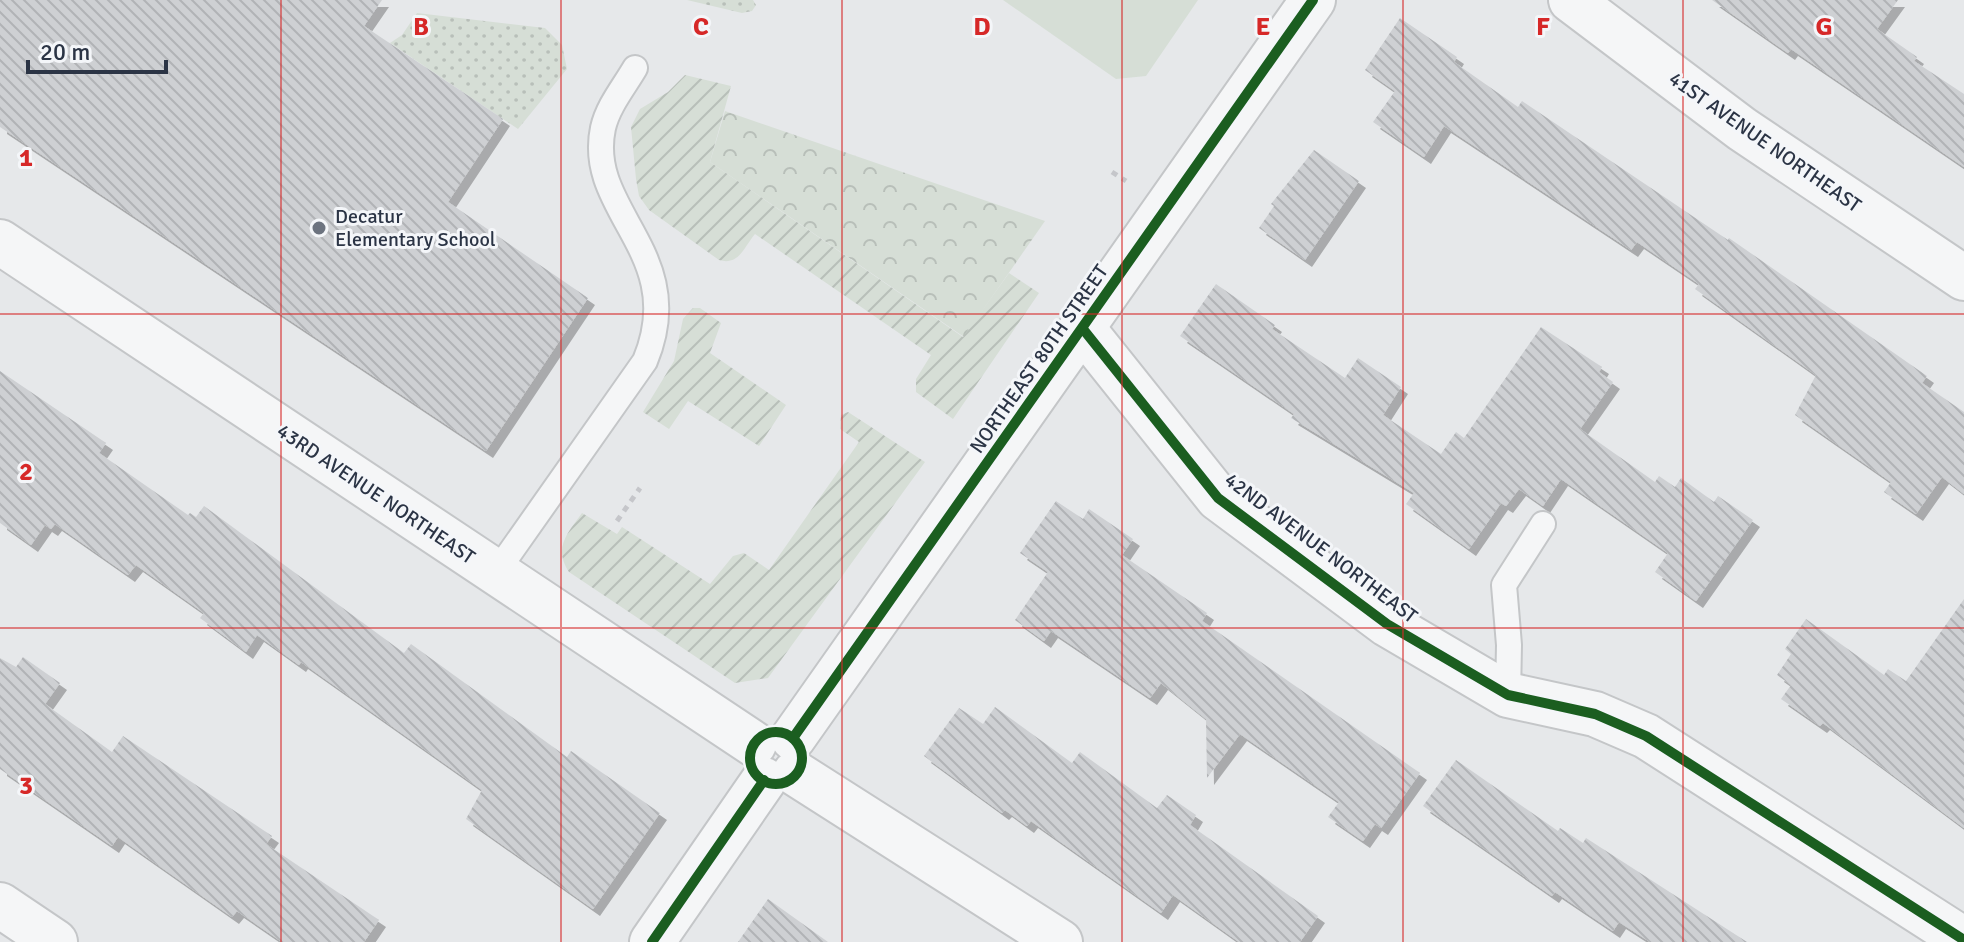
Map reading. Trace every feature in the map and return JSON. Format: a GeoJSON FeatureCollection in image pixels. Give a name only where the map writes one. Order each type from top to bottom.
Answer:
{"type":"FeatureCollection","features":[{"type":"Feature","properties":{"kind":"street","name":"NORTHEAST 80TH STREET"},"geometry":{"type":"LineString","coordinates":[[652,942],[777,759],[1313,0]]}},
{"type":"Feature","properties":{"kind":"street","name":"41ST AVENUE NORTHEAST"},"geometry":{"type":"LineString","coordinates":[[1571,0],[1742,129],[1964,278]]}},
{"type":"Feature","properties":{"kind":"street","name":"43RD AVENUE NORTHEAST"},"geometry":{"type":"LineString","coordinates":[[0,242],[495,574],[1060,942]]}},
{"type":"Feature","properties":{"kind":"street","name":"42ND AVENUE NORTHEAST"},"geometry":{"type":"LineString","coordinates":[[1083,329],[1218,498],[1387,624],[1508,695],[1595,714],[1646,736],[1964,940]]}},
{"type":"Feature","properties":{"kind":"street"},"geometry":{"type":"LineString","coordinates":[[0,905],[55,942]]}},
{"type":"Feature","properties":{"kind":"lane"},"geometry":{"type":"LineString","coordinates":[[495,574],[645,361],[654,338],[657,315],[653,273],[616,202],[605,171],[602,144],[609,112],[635,68]]}},
{"type":"Feature","properties":{"kind":"lane"},"geometry":{"type":"LineString","coordinates":[[1508,695],[1509,645],[1504,585],[1543,524]]}},
{"type":"Feature","properties":{"kind":"path"},"geometry":{"type":"LineString","coordinates":[[1112,172],[1126,181]]}},
{"type":"Feature","properties":{"kind":"path"},"geometry":{"type":"LineString","coordinates":[[617,521],[640,488]]}},
{"type":"Feature","properties":{"kind":"green space"},"geometry":{"type":"Polygon","coordinates":[[[687,0],[753,0],[756,5],[752,11],[742,13],[687,0]]]}},
{"type":"Feature","properties":{"kind":"green space"},"geometry":{"type":"Polygon","coordinates":[[[1003,0],[1198,0],[1146,76],[1116,79],[1003,0]]]}},
{"type":"Feature","properties":{"kind":"green space"},"geometry":{"type":"Polygon","coordinates":[[[417,13],[545,28],[562,45],[567,69],[518,129],[390,43],[402,35],[417,13]]]}},
{"type":"Feature","properties":{"kind":"green space"},"geometry":{"type":"Polygon","coordinates":[[[685,75],[731,86],[710,162],[963,337],[1009,273],[1039,293],[953,419],[916,392],[916,379],[931,355],[755,234],[736,258],[719,260],[649,210],[639,196],[631,127],[640,109],[668,92],[685,75]]]}},
{"type":"Feature","properties":{"kind":"green space"},"geometry":{"type":"Polygon","coordinates":[[[725,111],[1045,221],[964,337],[710,162],[725,111]]]}},
{"type":"Feature","properties":{"kind":"green space"},"geometry":{"type":"Polygon","coordinates":[[[693,308],[700,308],[721,323],[710,353],[786,405],[759,446],[688,401],[669,429],[643,412],[674,361],[683,319],[693,308]]]}},
{"type":"Feature","properties":{"kind":"green space"},"geometry":{"type":"Polygon","coordinates":[[[848,412],[925,462],[768,678],[735,683],[569,572],[564,563],[564,541],[582,513],[617,534],[622,527],[710,584],[733,556],[744,553],[769,570],[859,442],[840,429],[841,415],[848,412]]]}},
{"type":"Feature","properties":{"kind":"building","name":"Decatur Elementary School"},"geometry":{"type":"Polygon","coordinates":[[[0,0],[382,0],[364,26],[503,119],[448,202],[588,298],[486,451],[0,127],[0,0]]]}},
{"type":"Feature","properties":{"kind":"building"},"geometry":{"type":"Polygon","coordinates":[[[1712,0],[1898,0],[1877,29],[1917,57],[1914,61],[1964,94],[1964,167],[1791,49],[1788,53],[1712,0]]]}},
{"type":"Feature","properties":{"kind":"building"},"geometry":{"type":"Polygon","coordinates":[[[1400,18],[1457,57],[1454,62],[1518,107],[1522,101],[1729,238],[1927,376],[1922,383],[1964,412],[1964,494],[1942,477],[1916,514],[1884,492],[1891,482],[1795,415],[1816,375],[1695,289],[1699,284],[1637,242],[1631,250],[1444,126],[1424,157],[1373,122],[1395,91],[1365,70],[1400,18]]]}},
{"type":"Feature","properties":{"kind":"building"},"geometry":{"type":"Polygon","coordinates":[[[1314,150],[1359,181],[1305,260],[1259,228],[1274,206],[1271,204],[1314,150]]]}},
{"type":"Feature","properties":{"kind":"building"},"geometry":{"type":"Polygon","coordinates":[[[1216,284],[1275,325],[1272,329],[1345,378],[1358,358],[1401,387],[1383,415],[1441,454],[1456,432],[1464,438],[1541,327],[1602,367],[1599,372],[1613,382],[1580,429],[1655,482],[1659,476],[1675,487],[1681,478],[1714,502],[1718,496],[1753,520],[1696,601],[1655,572],[1668,553],[1561,479],[1543,506],[1519,489],[1506,506],[1501,503],[1469,549],[1406,504],[1414,493],[1291,418],[1294,414],[1180,336],[1216,284]]]}},
{"type":"Feature","properties":{"kind":"building"},"geometry":{"type":"Polygon","coordinates":[[[0,371],[106,443],[99,453],[188,515],[190,513],[196,517],[204,506],[404,653],[411,644],[567,757],[571,751],[660,813],[593,909],[466,819],[482,790],[301,662],[299,665],[257,635],[246,652],[200,618],[204,613],[136,565],[128,575],[55,524],[51,529],[45,525],[31,545],[0,523],[0,371]]]}},
{"type":"Feature","properties":{"kind":"building"},"geometry":{"type":"Polygon","coordinates":[[[1056,501],[1083,519],[1089,509],[1133,539],[1122,555],[1207,613],[1202,621],[1420,773],[1381,828],[1375,824],[1363,841],[1328,817],[1339,802],[1240,734],[1207,778],[1206,719],[1161,683],[1150,698],[1051,631],[1044,641],[1015,620],[1048,572],[1020,553],[1056,501]]]}},
{"type":"Feature","properties":{"kind":"building"},"geometry":{"type":"Polygon","coordinates":[[[1964,599],[1964,828],[1823,723],[1820,726],[1781,699],[1791,685],[1777,675],[1791,654],[1785,649],[1806,619],[1884,675],[1888,669],[1906,681],[1964,599]]]}},
{"type":"Feature","properties":{"kind":"building"},"geometry":{"type":"Polygon","coordinates":[[[23,657],[60,683],[45,704],[112,752],[123,736],[272,836],[266,844],[379,920],[364,942],[282,942],[237,911],[232,917],[118,837],[112,846],[0,769],[0,658],[16,667],[23,657]]]}},
{"type":"Feature","properties":{"kind":"building"},"geometry":{"type":"Polygon","coordinates":[[[995,707],[1072,763],[1080,752],[1157,808],[1167,795],[1196,815],[1190,825],[1318,916],[1300,942],[1239,942],[1173,895],[1161,913],[1031,821],[1027,826],[1005,810],[1002,813],[924,756],[959,708],[983,724],[995,707]]]}},
{"type":"Feature","properties":{"kind":"building"},"geometry":{"type":"Polygon","coordinates":[[[1456,760],[1558,831],[1560,828],[1583,843],[1586,838],[1747,942],[1650,942],[1619,922],[1613,931],[1555,892],[1552,896],[1423,806],[1456,760]]]}},
{"type":"Feature","properties":{"kind":"building"},"geometry":{"type":"Polygon","coordinates":[[[768,899],[828,942],[738,942],[768,899]]]}},
{"type":"Feature","properties":{"kind":"cycle path"},"geometry":{"type":"LineString","coordinates":[[793,738],[1313,0]]}},
{"type":"Feature","properties":{"kind":"cycle path"},"geometry":{"type":"LineString","coordinates":[[1083,329],[1218,498],[1387,624],[1508,695],[1595,714],[1646,736],[1964,940]]}},
{"type":"Feature","properties":{"kind":"cycle path"},"geometry":{"type":"LineString","coordinates":[[776,732],[794,740],[802,758],[794,776],[776,784],[758,776],[750,758],[758,740],[776,732]]}},
{"type":"Feature","properties":{"kind":"cycle path"},"geometry":{"type":"LineString","coordinates":[[652,942],[764,780]]}},
{"type":"Feature","properties":{"kind":"place","name":"Decatur Elementary School"},"geometry":{"type":"Point","coordinates":[319,228]}}]}
